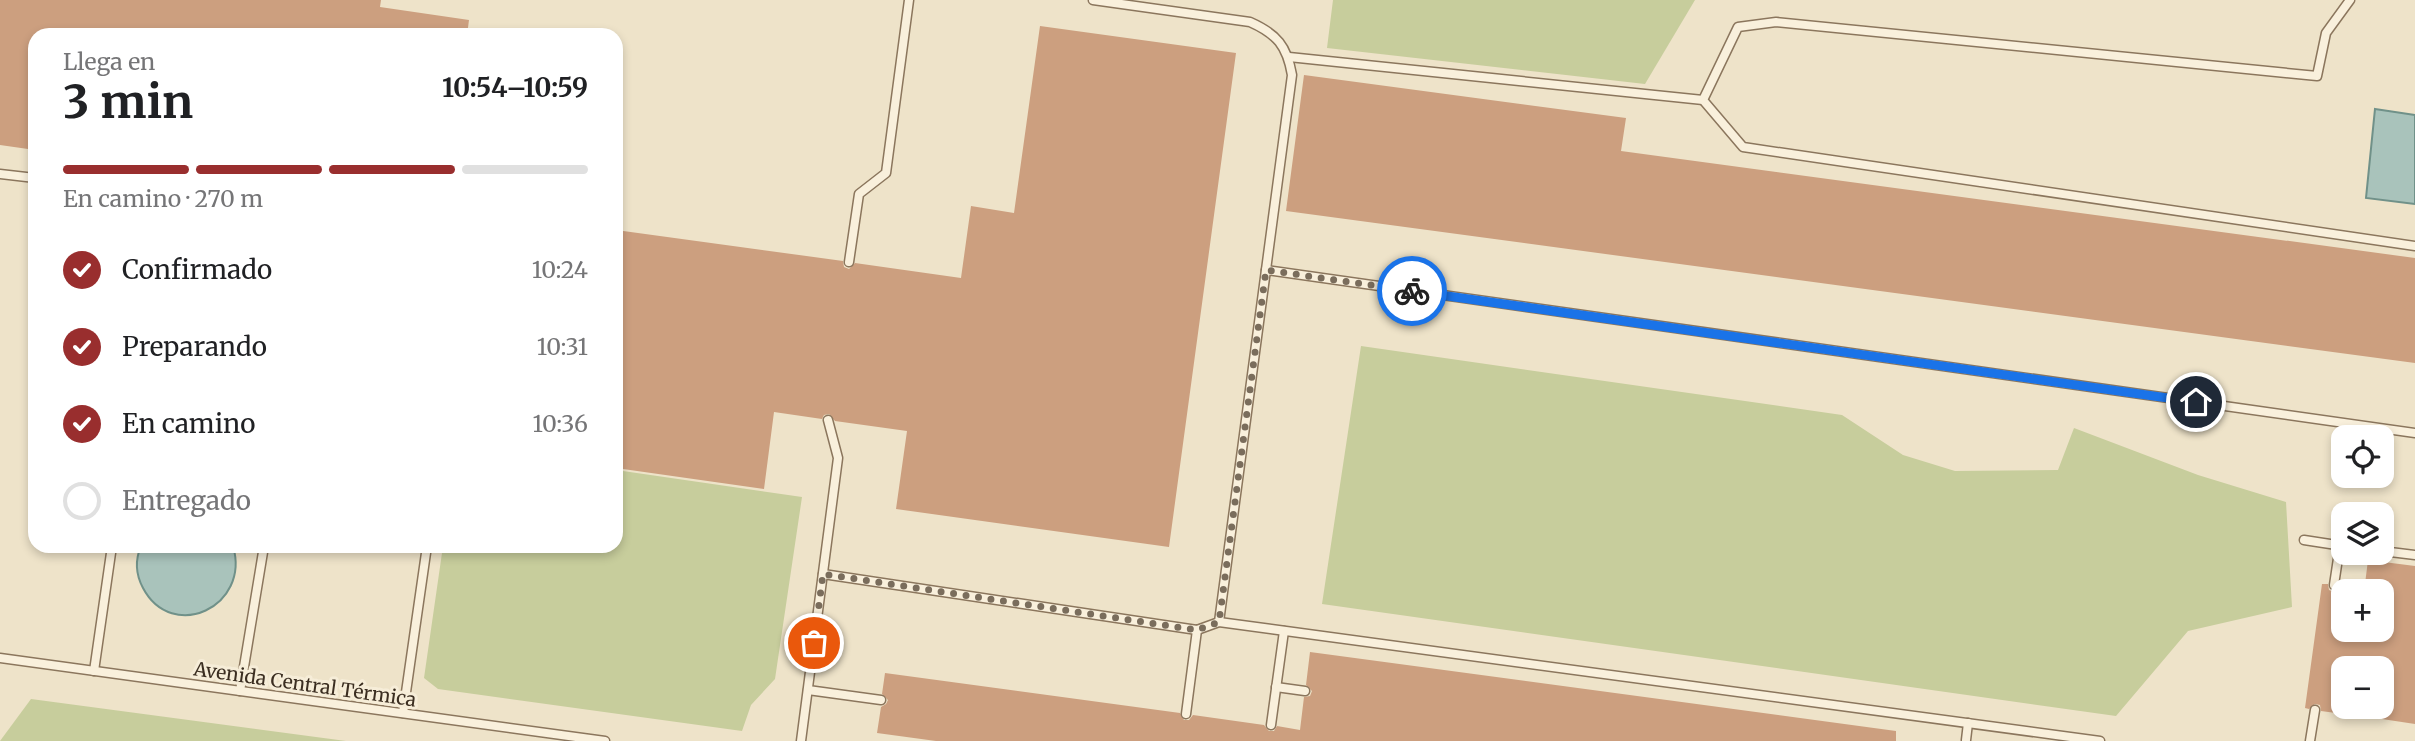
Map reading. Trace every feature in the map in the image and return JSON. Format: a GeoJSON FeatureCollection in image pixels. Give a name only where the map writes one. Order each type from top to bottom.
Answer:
{"type":"FeatureCollection","features":[{"type":"Feature","properties":{"kind":"lane"},"geometry":{"type":"LineString","coordinates":[[849,262],[859,194],[886,173],[909,0]]}},
{"type":"Feature","properties":{"kind":"lane"},"geometry":{"type":"LineString","coordinates":[[1093,0],[1250,22],[1267,29],[1280,41],[1289,57],[1292,75],[1219,622]]}},
{"type":"Feature","properties":{"kind":"lane"},"geometry":{"type":"LineString","coordinates":[[1703,100],[1738,27],[1776,22],[2317,76],[2326,33],[2350,0]]}},
{"type":"Feature","properties":{"kind":"lane"},"geometry":{"type":"LineString","coordinates":[[1289,57],[1703,100],[1742,147],[2415,246]]}},
{"type":"Feature","properties":{"kind":"lane"},"geometry":{"type":"LineString","coordinates":[[0,174],[28,177]]}},
{"type":"Feature","properties":{"kind":"lane"},"geometry":{"type":"LineString","coordinates":[[1266,270],[2415,433]]}},
{"type":"Feature","properties":{"kind":"lane"},"geometry":{"type":"LineString","coordinates":[[801,741],[838,458],[828,420]]}},
{"type":"Feature","properties":{"kind":"lane"},"geometry":{"type":"LineString","coordinates":[[2304,541],[2331,544]]}},
{"type":"Feature","properties":{"kind":"lane"},"geometry":{"type":"LineString","coordinates":[[2394,552],[2415,555]]}},
{"type":"Feature","properties":{"kind":"lane"},"geometry":{"type":"LineString","coordinates":[[94,671],[111,553]]}},
{"type":"Feature","properties":{"kind":"lane"},"geometry":{"type":"LineString","coordinates":[[240,691],[263,553]]}},
{"type":"Feature","properties":{"kind":"lane"},"geometry":{"type":"LineString","coordinates":[[403,713],[426,553]]}},
{"type":"Feature","properties":{"kind":"lane"},"geometry":{"type":"LineString","coordinates":[[823,574],[1197,630],[1219,622],[2100,741]]}},
{"type":"Feature","properties":{"kind":"lane"},"geometry":{"type":"LineString","coordinates":[[1186,714],[1197,630]]}},
{"type":"Feature","properties":{"kind":"lane"},"geometry":{"type":"LineString","coordinates":[[1271,725],[1283,631]]}},
{"type":"Feature","properties":{"kind":"lane","name":"Avenida Central Térmica"},"geometry":{"type":"LineString","coordinates":[[0,658],[605,741]]}},
{"type":"Feature","properties":{"kind":"lane"},"geometry":{"type":"LineString","coordinates":[[1276,687],[1305,691]]}},
{"type":"Feature","properties":{"kind":"lane"},"geometry":{"type":"LineString","coordinates":[[808,690],[881,700]]}},
{"type":"Feature","properties":{"kind":"lane"},"geometry":{"type":"LineString","coordinates":[[2310,741],[2315,710]]}},
{"type":"Feature","properties":{"kind":"lane"},"geometry":{"type":"LineString","coordinates":[[1966,740],[1968,723]]}},
{"type":"Feature","properties":{"kind":"green space"},"geometry":{"type":"Polygon","coordinates":[[[1333,0],[1695,0],[1645,84],[1327,48],[1333,0]]]}},
{"type":"Feature","properties":{"kind":"green space"},"geometry":{"type":"Polygon","coordinates":[[[1361,346],[1842,415],[1903,455],[1955,471],[2058,470],[2074,428],[2198,475],[2286,502],[2292,607],[2188,631],[2116,716],[1322,604],[1361,346]]]}},
{"type":"Feature","properties":{"kind":"green space"},"geometry":{"type":"Polygon","coordinates":[[[623,471],[802,497],[775,679],[751,705],[742,731],[438,689],[424,678],[442,553],[623,553],[623,471]]]}},
{"type":"Feature","properties":{"kind":"green space"},"geometry":{"type":"Polygon","coordinates":[[[31,699],[346,741],[0,741],[31,699]]]}},
{"type":"Feature","properties":{"kind":"water"},"geometry":{"type":"Polygon","coordinates":[[[2375,109],[2415,115],[2415,204],[2366,198],[2375,109]]]}},
{"type":"Feature","properties":{"kind":"water"},"geometry":{"type":"Polygon","coordinates":[[[139,553],[234,553],[235,568],[231,586],[220,601],[206,610],[189,615],[172,613],[156,604],[143,588],[137,562],[139,553]]]}},
{"type":"Feature","properties":{"kind":"building"},"geometry":{"type":"Polygon","coordinates":[[[0,0],[381,0],[380,7],[469,20],[468,28],[28,28],[28,149],[0,145],[0,0]]]}},
{"type":"Feature","properties":{"kind":"building"},"geometry":{"type":"Polygon","coordinates":[[[1040,26],[1236,53],[1169,547],[896,509],[907,431],[835,421],[829,414],[822,419],[774,412],[764,489],[623,469],[623,231],[843,261],[844,267],[849,269],[855,263],[961,278],[971,206],[1014,213],[1040,26]]]}},
{"type":"Feature","properties":{"kind":"building"},"geometry":{"type":"Polygon","coordinates":[[[1304,75],[1626,118],[1621,151],[2415,258],[2415,363],[1286,211],[1304,75]]]}},
{"type":"Feature","properties":{"kind":"building"},"geometry":{"type":"Polygon","coordinates":[[[2394,563],[2415,566],[2415,724],[2382,719],[2394,719],[2394,656],[2331,656],[2331,712],[2321,711],[2320,705],[2315,704],[2309,709],[2305,708],[2322,584],[2328,584],[2331,591],[2331,642],[2394,642],[2394,579],[2366,579],[2367,565],[2394,563]]]}},
{"type":"Feature","properties":{"kind":"building"},"geometry":{"type":"Polygon","coordinates":[[[1310,652],[1896,731],[1896,741],[936,741],[877,733],[881,707],[888,700],[882,694],[885,673],[1180,713],[1184,720],[1189,720],[1193,715],[1264,725],[1269,731],[1274,731],[1277,726],[1300,730],[1304,697],[1310,696],[1312,691],[1306,685],[1310,652]]]}},
{"type":"Feature","properties":{"kind":"way so far"},"geometry":{"type":"LineString","coordinates":[[814,643],[823,574],[1197,630],[1219,622],[1266,270],[1412,291]]}},
{"type":"Feature","properties":{"kind":"route"},"geometry":{"type":"LineString","coordinates":[[1412,291],[2196,402]]}}]}
